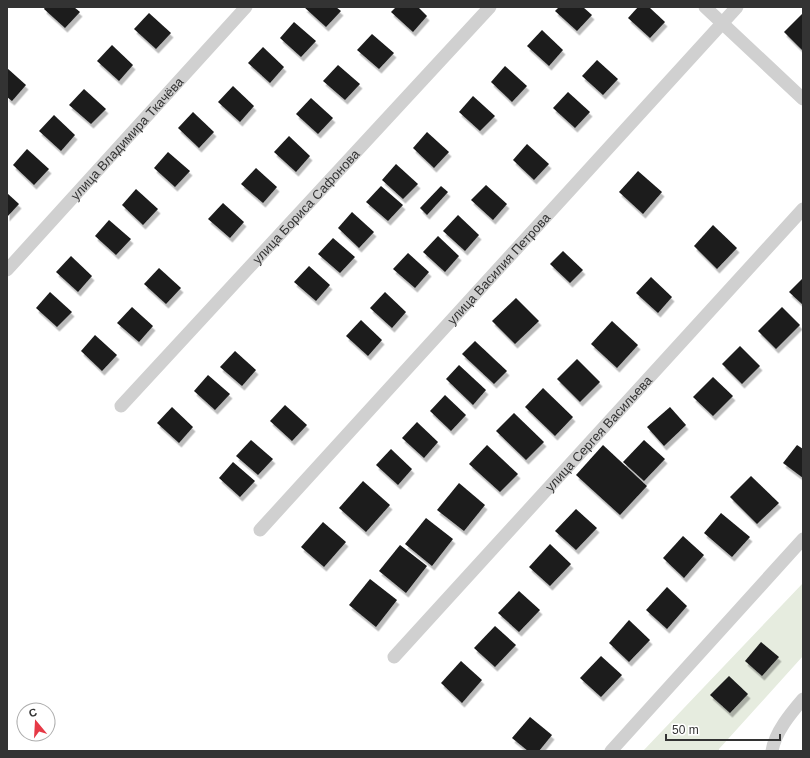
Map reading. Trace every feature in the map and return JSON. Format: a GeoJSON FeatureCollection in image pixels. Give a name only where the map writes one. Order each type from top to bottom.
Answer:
{"type":"FeatureCollection","features":[{"type":"Feature","properties":{"kind":"street","name":"улица Владимира Ткачёва"},"geometry":{"type":"LineString","coordinates":[[7,270],[246,7]]}},
{"type":"Feature","properties":{"kind":"street","name":"улица Бориса Сафонова"},"geometry":{"type":"LineString","coordinates":[[121,406],[490,7]]}},
{"type":"Feature","properties":{"kind":"street"},"geometry":{"type":"LineString","coordinates":[[705,7],[803,99]]}},
{"type":"Feature","properties":{"kind":"street","name":"улица Василия Петрова"},"geometry":{"type":"LineString","coordinates":[[260,530],[737,7]]}},
{"type":"Feature","properties":{"kind":"street","name":"улица Сергея Васильева"},"geometry":{"type":"LineString","coordinates":[[394,657],[803,209]]}},
{"type":"Feature","properties":{"kind":"street"},"geometry":{"type":"LineString","coordinates":[[611,751],[803,538]]}},
{"type":"Feature","properties":{"kind":"street"},"geometry":{"type":"LineString","coordinates":[[772,751],[779,733],[791,712],[803,699]]}},
{"type":"Feature","properties":{"kind":"shaded area"},"geometry":{"type":"Polygon","coordinates":[[[803,583],[803,656],[719,749],[719,751],[643,751],[803,583]]]}},
{"type":"Feature","properties":{"kind":"building"},"geometry":{"type":"Polygon","coordinates":[[[45,7],[74,7],[80,12],[65,28],[44,9],[45,7]]]}},
{"type":"Feature","properties":{"kind":"building"},"geometry":{"type":"Polygon","coordinates":[[[304,7],[336,7],[341,11],[326,27],[304,7]]]}},
{"type":"Feature","properties":{"kind":"building"},"geometry":{"type":"Polygon","coordinates":[[[396,7],[418,7],[427,16],[413,32],[391,12],[396,7]]]}},
{"type":"Feature","properties":{"kind":"building"},"geometry":{"type":"Polygon","coordinates":[[[559,7],[583,7],[592,15],[577,31],[555,11],[559,7]]]}},
{"type":"Feature","properties":{"kind":"building"},"geometry":{"type":"Polygon","coordinates":[[[638,7],[649,7],[665,22],[650,38],[628,18],[638,7]]]}},
{"type":"Feature","properties":{"kind":"building"},"geometry":{"type":"Polygon","coordinates":[[[149,13],[171,33],[156,49],[134,29],[149,13]]]}},
{"type":"Feature","properties":{"kind":"building"},"geometry":{"type":"Polygon","coordinates":[[[803,13],[803,51],[784,32],[803,13]]]}},
{"type":"Feature","properties":{"kind":"building"},"geometry":{"type":"Polygon","coordinates":[[[294,22],[316,41],[301,57],[280,38],[294,22]]]}},
{"type":"Feature","properties":{"kind":"building"},"geometry":{"type":"Polygon","coordinates":[[[542,30],[563,50],[549,66],[527,46],[542,30]]]}},
{"type":"Feature","properties":{"kind":"building"},"geometry":{"type":"Polygon","coordinates":[[[372,34],[394,53],[379,69],[357,50],[372,34]]]}},
{"type":"Feature","properties":{"kind":"building"},"geometry":{"type":"Polygon","coordinates":[[[112,45],[133,65],[119,81],[97,61],[112,45]]]}},
{"type":"Feature","properties":{"kind":"building"},"geometry":{"type":"Polygon","coordinates":[[[263,47],[284,67],[270,83],[248,63],[263,47]]]}},
{"type":"Feature","properties":{"kind":"building"},"geometry":{"type":"Polygon","coordinates":[[[597,60],[618,79],[603,95],[582,76],[597,60]]]}},
{"type":"Feature","properties":{"kind":"building"},"geometry":{"type":"Polygon","coordinates":[[[338,65],[360,84],[345,100],[323,81],[338,65]]]}},
{"type":"Feature","properties":{"kind":"building"},"geometry":{"type":"Polygon","coordinates":[[[505,66],[527,86],[512,102],[491,82],[505,66]]]}},
{"type":"Feature","properties":{"kind":"building"},"geometry":{"type":"Polygon","coordinates":[[[7,68],[26,85],[12,101],[7,97],[7,68]]]}},
{"type":"Feature","properties":{"kind":"building"},"geometry":{"type":"Polygon","coordinates":[[[233,86],[254,106],[240,122],[218,102],[233,86]]]}},
{"type":"Feature","properties":{"kind":"building"},"geometry":{"type":"Polygon","coordinates":[[[84,89],[106,109],[91,124],[69,105],[84,89]]]}},
{"type":"Feature","properties":{"kind":"building"},"geometry":{"type":"Polygon","coordinates":[[[568,92],[590,112],[575,128],[553,108],[568,92]]]}},
{"type":"Feature","properties":{"kind":"building"},"geometry":{"type":"Polygon","coordinates":[[[473,96],[495,116],[480,131],[459,112],[473,96]]]}},
{"type":"Feature","properties":{"kind":"building"},"geometry":{"type":"Polygon","coordinates":[[[311,98],[333,118],[318,134],[296,114],[311,98]]]}},
{"type":"Feature","properties":{"kind":"building"},"geometry":{"type":"Polygon","coordinates":[[[193,112],[214,132],[199,148],[178,128],[193,112]]]}},
{"type":"Feature","properties":{"kind":"building"},"geometry":{"type":"Polygon","coordinates":[[[54,115],[75,135],[61,151],[39,131],[54,115]]]}},
{"type":"Feature","properties":{"kind":"building"},"geometry":{"type":"Polygon","coordinates":[[[427,132],[449,152],[434,168],[413,148],[427,132]]]}},
{"type":"Feature","properties":{"kind":"building"},"geometry":{"type":"Polygon","coordinates":[[[289,136],[310,156],[296,172],[274,152],[289,136]]]}},
{"type":"Feature","properties":{"kind":"building"},"geometry":{"type":"Polygon","coordinates":[[[527,144],[549,164],[534,180],[513,160],[527,144]]]}},
{"type":"Feature","properties":{"kind":"building"},"geometry":{"type":"Polygon","coordinates":[[[27,149],[49,169],[34,185],[13,165],[27,149]]]}},
{"type":"Feature","properties":{"kind":"building"},"geometry":{"type":"Polygon","coordinates":[[[168,152],[190,171],[175,187],[154,168],[168,152]]]}},
{"type":"Feature","properties":{"kind":"building"},"geometry":{"type":"Polygon","coordinates":[[[396,164],[418,184],[403,199],[382,180],[396,164]]]}},
{"type":"Feature","properties":{"kind":"building"},"geometry":{"type":"Polygon","coordinates":[[[256,168],[277,187],[263,203],[241,184],[256,168]]]}},
{"type":"Feature","properties":{"kind":"building"},"geometry":{"type":"Polygon","coordinates":[[[638,171],[662,192],[643,214],[619,192],[638,171]]]}},
{"type":"Feature","properties":{"kind":"building"},"geometry":{"type":"Polygon","coordinates":[[[486,185],[507,204],[493,220],[471,200],[486,185]]]}},
{"type":"Feature","properties":{"kind":"building"},"geometry":{"type":"Polygon","coordinates":[[[381,186],[403,205],[388,221],[366,202],[381,186]]]}},
{"type":"Feature","properties":{"kind":"building"},"geometry":{"type":"Polygon","coordinates":[[[441,186],[448,192],[427,215],[420,208],[441,186]]]}},
{"type":"Feature","properties":{"kind":"building"},"geometry":{"type":"Polygon","coordinates":[[[136,189],[158,209],[143,225],[122,205],[136,189]]]}},
{"type":"Feature","properties":{"kind":"building"},"geometry":{"type":"Polygon","coordinates":[[[7,193],[19,204],[7,217],[7,193]]]}},
{"type":"Feature","properties":{"kind":"building"},"geometry":{"type":"Polygon","coordinates":[[[223,203],[244,222],[230,238],[208,219],[223,203]]]}},
{"type":"Feature","properties":{"kind":"building"},"geometry":{"type":"Polygon","coordinates":[[[352,212],[374,232],[359,248],[338,228],[352,212]]]}},
{"type":"Feature","properties":{"kind":"building"},"geometry":{"type":"Polygon","coordinates":[[[458,215],[479,235],[465,251],[443,231],[458,215]]]}},
{"type":"Feature","properties":{"kind":"building"},"geometry":{"type":"Polygon","coordinates":[[[109,220],[131,239],[116,255],[95,236],[109,220]]]}},
{"type":"Feature","properties":{"kind":"building"},"geometry":{"type":"Polygon","coordinates":[[[713,225],[737,248],[717,269],[694,246],[713,225]]]}},
{"type":"Feature","properties":{"kind":"building"},"geometry":{"type":"Polygon","coordinates":[[[438,236],[459,256],[445,272],[423,252],[438,236]]]}},
{"type":"Feature","properties":{"kind":"building"},"geometry":{"type":"Polygon","coordinates":[[[333,238],[355,257],[340,273],[318,254],[333,238]]]}},
{"type":"Feature","properties":{"kind":"building"},"geometry":{"type":"Polygon","coordinates":[[[563,251],[583,270],[570,283],[550,264],[563,251]]]}},
{"type":"Feature","properties":{"kind":"building"},"geometry":{"type":"Polygon","coordinates":[[[408,253],[429,272],[415,288],[393,269],[408,253]]]}},
{"type":"Feature","properties":{"kind":"building"},"geometry":{"type":"Polygon","coordinates":[[[71,256],[92,276],[78,292],[56,272],[71,256]]]}},
{"type":"Feature","properties":{"kind":"building"},"geometry":{"type":"Polygon","coordinates":[[[309,266],[330,285],[316,301],[294,282],[309,266]]]}},
{"type":"Feature","properties":{"kind":"building"},"geometry":{"type":"Polygon","coordinates":[[[159,268],[181,288],[166,304],[144,284],[159,268]]]}},
{"type":"Feature","properties":{"kind":"building"},"geometry":{"type":"Polygon","coordinates":[[[651,277],[672,297],[658,313],[636,293],[651,277]]]}},
{"type":"Feature","properties":{"kind":"building"},"geometry":{"type":"Polygon","coordinates":[[[803,278],[803,305],[789,292],[803,278]]]}},
{"type":"Feature","properties":{"kind":"building"},"geometry":{"type":"Polygon","coordinates":[[[50,292],[72,312],[57,327],[36,308],[50,292]]]}},
{"type":"Feature","properties":{"kind":"building"},"geometry":{"type":"Polygon","coordinates":[[[385,292],[406,312],[392,328],[370,308],[385,292]]]}},
{"type":"Feature","properties":{"kind":"building"},"geometry":{"type":"Polygon","coordinates":[[[516,298],[539,321],[515,344],[492,321],[516,298]]]}},
{"type":"Feature","properties":{"kind":"building"},"geometry":{"type":"Polygon","coordinates":[[[132,307],[153,326],[139,342],[117,323],[132,307]]]}},
{"type":"Feature","properties":{"kind":"building"},"geometry":{"type":"Polygon","coordinates":[[[782,307],[800,325],[776,349],[758,331],[782,307]]]}},
{"type":"Feature","properties":{"kind":"building"},"geometry":{"type":"Polygon","coordinates":[[[361,320],[382,340],[368,356],[346,336],[361,320]]]}},
{"type":"Feature","properties":{"kind":"building"},"geometry":{"type":"Polygon","coordinates":[[[612,321],[638,345],[617,368],[591,344],[612,321]]]}},
{"type":"Feature","properties":{"kind":"building"},"geometry":{"type":"Polygon","coordinates":[[[95,335],[117,355],[102,371],[81,351],[95,335]]]}},
{"type":"Feature","properties":{"kind":"building"},"geometry":{"type":"Polygon","coordinates":[[[475,341],[507,371],[494,384],[462,354],[475,341]]]}},
{"type":"Feature","properties":{"kind":"building"},"geometry":{"type":"Polygon","coordinates":[[[740,346],[760,366],[742,384],[722,364],[740,346]]]}},
{"type":"Feature","properties":{"kind":"building"},"geometry":{"type":"Polygon","coordinates":[[[235,351],[256,370],[242,386],[220,367],[235,351]]]}},
{"type":"Feature","properties":{"kind":"building"},"geometry":{"type":"Polygon","coordinates":[[[577,359],[600,382],[580,402],[557,379],[577,359]]]}},
{"type":"Feature","properties":{"kind":"building"},"geometry":{"type":"Polygon","coordinates":[[[459,365],[486,390],[473,405],[446,379],[459,365]]]}},
{"type":"Feature","properties":{"kind":"building"},"geometry":{"type":"Polygon","coordinates":[[[208,375],[230,394],[215,410],[194,391],[208,375]]]}},
{"type":"Feature","properties":{"kind":"building"},"geometry":{"type":"Polygon","coordinates":[[[713,377],[733,396],[713,416],[693,397],[713,377]]]}},
{"type":"Feature","properties":{"kind":"building"},"geometry":{"type":"Polygon","coordinates":[[[543,388],[573,417],[555,436],[525,407],[543,388]]]}},
{"type":"Feature","properties":{"kind":"building"},"geometry":{"type":"Polygon","coordinates":[[[445,395],[466,415],[451,431],[430,411],[445,395]]]}},
{"type":"Feature","properties":{"kind":"building"},"geometry":{"type":"Polygon","coordinates":[[[285,405],[307,425],[292,441],[270,421],[285,405]]]}},
{"type":"Feature","properties":{"kind":"building"},"geometry":{"type":"Polygon","coordinates":[[[172,407],[193,427],[179,443],[157,423],[172,407]]]}},
{"type":"Feature","properties":{"kind":"building"},"geometry":{"type":"Polygon","coordinates":[[[670,407],[686,425],[664,446],[647,427],[670,407]]]}},
{"type":"Feature","properties":{"kind":"building"},"geometry":{"type":"Polygon","coordinates":[[[514,413],[544,442],[526,460],[496,431],[514,413]]]}},
{"type":"Feature","properties":{"kind":"building"},"geometry":{"type":"Polygon","coordinates":[[[417,422],[438,442],[424,458],[402,438],[417,422]]]}},
{"type":"Feature","properties":{"kind":"building"},"geometry":{"type":"Polygon","coordinates":[[[251,440],[273,459],[258,475],[236,456],[251,440]]]}},
{"type":"Feature","properties":{"kind":"building"},"geometry":{"type":"Polygon","coordinates":[[[644,440],[665,459],[644,481],[623,462],[644,440]]]}},
{"type":"Feature","properties":{"kind":"building"},"geometry":{"type":"Polygon","coordinates":[[[487,445],[518,474],[500,492],[469,464],[487,445]]]}},
{"type":"Feature","properties":{"kind":"building"},"geometry":{"type":"Polygon","coordinates":[[[603,445],[647,486],[620,515],[576,475],[603,445]]]}},
{"type":"Feature","properties":{"kind":"building"},"geometry":{"type":"Polygon","coordinates":[[[797,445],[803,449],[803,478],[783,463],[797,445]]]}},
{"type":"Feature","properties":{"kind":"building"},"geometry":{"type":"Polygon","coordinates":[[[391,449],[412,469],[398,485],[376,465],[391,449]]]}},
{"type":"Feature","properties":{"kind":"building"},"geometry":{"type":"Polygon","coordinates":[[[233,462],[255,481],[240,497],[219,478],[233,462]]]}},
{"type":"Feature","properties":{"kind":"building"},"geometry":{"type":"Polygon","coordinates":[[[751,476],[779,503],[757,524],[730,497],[751,476]]]}},
{"type":"Feature","properties":{"kind":"building"},"geometry":{"type":"Polygon","coordinates":[[[363,481],[390,505],[366,532],[339,508],[363,481]]]}},
{"type":"Feature","properties":{"kind":"building"},"geometry":{"type":"Polygon","coordinates":[[[459,483],[485,505],[464,531],[437,510],[459,483]]]}},
{"type":"Feature","properties":{"kind":"building"},"geometry":{"type":"Polygon","coordinates":[[[576,509],[597,528],[576,550],[555,531],[576,509]]]}},
{"type":"Feature","properties":{"kind":"building"},"geometry":{"type":"Polygon","coordinates":[[[721,513],[750,537],[732,557],[704,533],[721,513]]]}},
{"type":"Feature","properties":{"kind":"building"},"geometry":{"type":"Polygon","coordinates":[[[426,518],[453,539],[432,566],[405,544],[426,518]]]}},
{"type":"Feature","properties":{"kind":"building"},"geometry":{"type":"Polygon","coordinates":[[[323,522],[346,542],[324,567],[301,547],[323,522]]]}},
{"type":"Feature","properties":{"kind":"building"},"geometry":{"type":"Polygon","coordinates":[[[683,536],[704,555],[684,578],[663,558],[683,536]]]}},
{"type":"Feature","properties":{"kind":"building"},"geometry":{"type":"Polygon","coordinates":[[[550,544],[571,564],[550,586],[529,567],[550,544]]]}},
{"type":"Feature","properties":{"kind":"building"},"geometry":{"type":"Polygon","coordinates":[[[400,545],[427,566],[406,593],[379,571],[400,545]]]}},
{"type":"Feature","properties":{"kind":"building"},"geometry":{"type":"Polygon","coordinates":[[[370,579],[397,600],[376,627],[349,605],[370,579]]]}},
{"type":"Feature","properties":{"kind":"building"},"geometry":{"type":"Polygon","coordinates":[[[667,587],[687,606],[667,629],[646,610],[667,587]]]}},
{"type":"Feature","properties":{"kind":"building"},"geometry":{"type":"Polygon","coordinates":[[[519,591],[540,610],[519,632],[498,613],[519,591]]]}},
{"type":"Feature","properties":{"kind":"building"},"geometry":{"type":"Polygon","coordinates":[[[629,620],[650,640],[629,662],[609,643],[629,620]]]}},
{"type":"Feature","properties":{"kind":"building"},"geometry":{"type":"Polygon","coordinates":[[[495,626],[516,645],[495,667],[474,648],[495,626]]]}},
{"type":"Feature","properties":{"kind":"building"},"geometry":{"type":"Polygon","coordinates":[[[761,642],[779,657],[762,676],[745,661],[761,642]]]}},
{"type":"Feature","properties":{"kind":"building"},"geometry":{"type":"Polygon","coordinates":[[[601,656],[622,675],[601,697],[580,678],[601,656]]]}},
{"type":"Feature","properties":{"kind":"building"},"geometry":{"type":"Polygon","coordinates":[[[461,661],[482,680],[462,703],[441,683],[461,661]]]}},
{"type":"Feature","properties":{"kind":"building"},"geometry":{"type":"Polygon","coordinates":[[[729,676],[748,694],[730,713],[710,695],[729,676]]]}},
{"type":"Feature","properties":{"kind":"building"},"geometry":{"type":"Polygon","coordinates":[[[530,717],[552,735],[539,751],[528,751],[512,738],[530,717]]]}}]}
